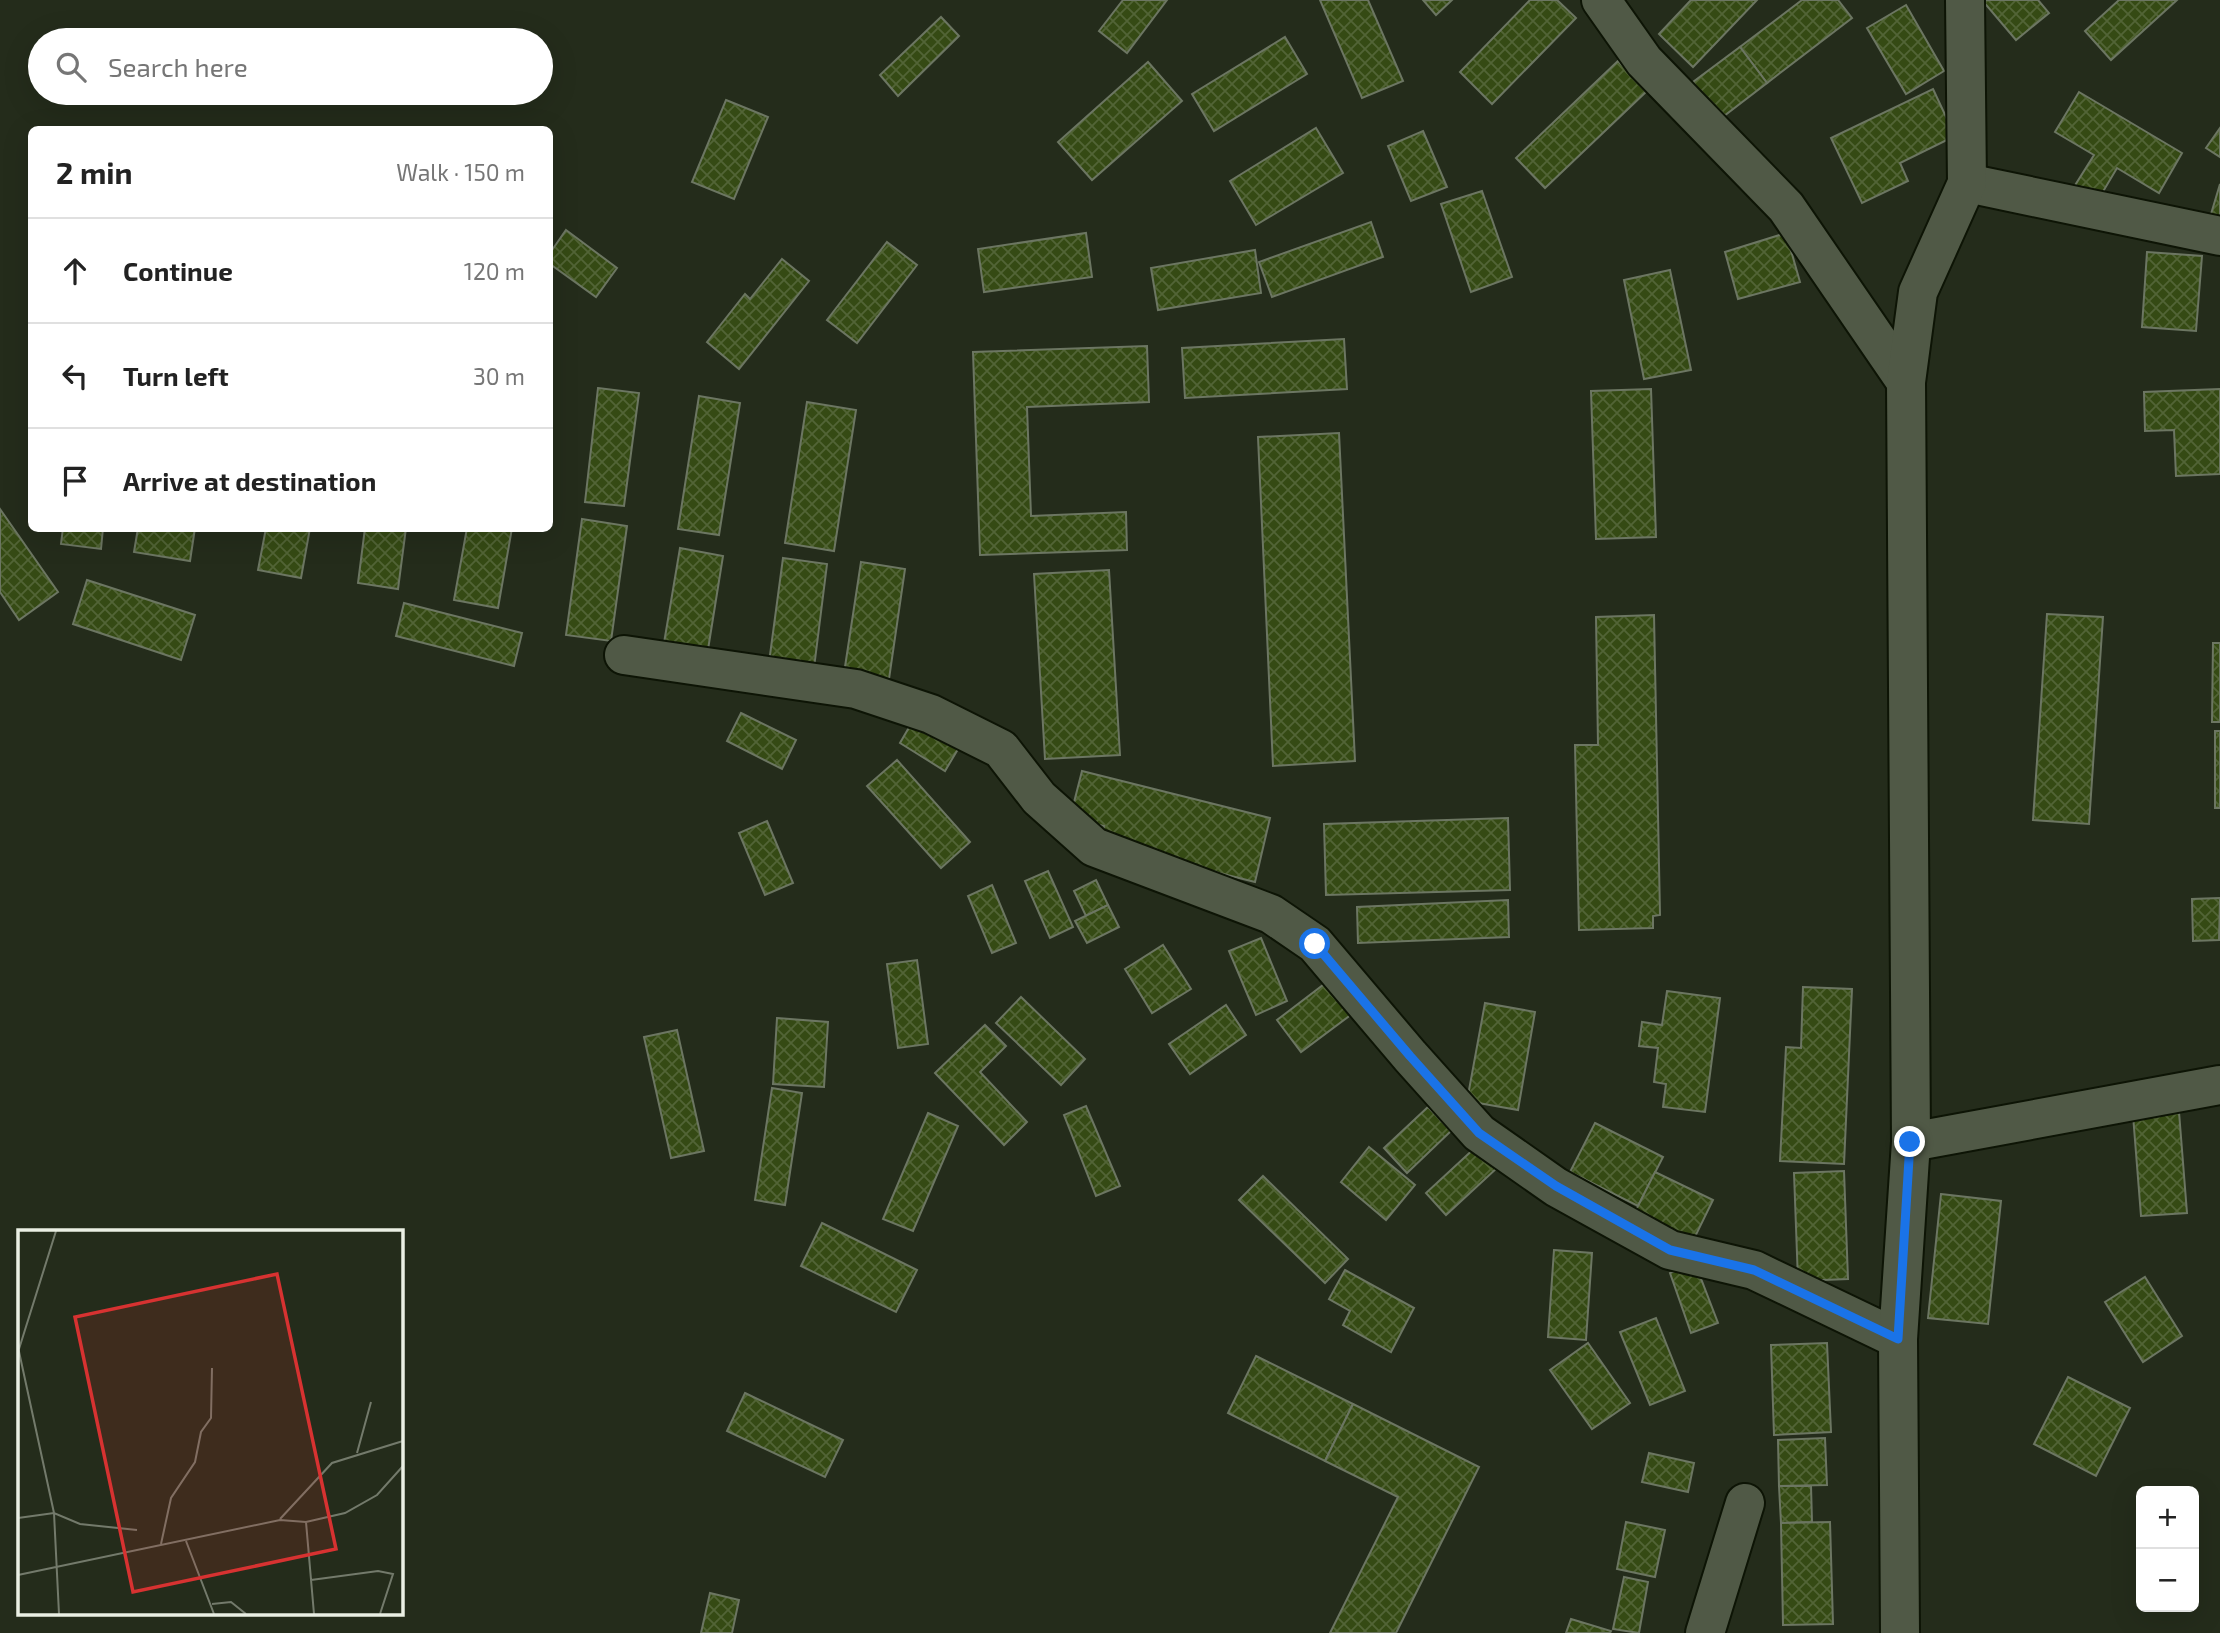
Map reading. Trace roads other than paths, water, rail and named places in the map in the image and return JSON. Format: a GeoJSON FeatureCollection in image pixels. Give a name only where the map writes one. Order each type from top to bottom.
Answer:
{"type":"FeatureCollection","features":[{"type":"Feature","properties":{"kind":"street"},"geometry":{"type":"LineString","coordinates":[[1601,0],[1644,61],[1787,207],[1906,382]]}},
{"type":"Feature","properties":{"kind":"street"},"geometry":{"type":"LineString","coordinates":[[1900,1633],[1898,1339],[1910,1142],[1906,382],[1918,292],[1967,183],[1965,0]]}},
{"type":"Feature","properties":{"kind":"street"},"geometry":{"type":"LineString","coordinates":[[1967,183],[2220,236]]}},
{"type":"Feature","properties":{"kind":"street"},"geometry":{"type":"LineString","coordinates":[[624,655],[856,689],[931,714],[1001,749],[1039,799],[1094,847],[1271,914],[1315,944],[1479,1133],[1556,1186],[1670,1250],[1754,1270],[1898,1339]]}},
{"type":"Feature","properties":{"kind":"street"},"geometry":{"type":"LineString","coordinates":[[1910,1142],[2220,1085]]}},
{"type":"Feature","properties":{"kind":"street"},"geometry":{"type":"LineString","coordinates":[[1705,1633],[1745,1503]]}}]}
